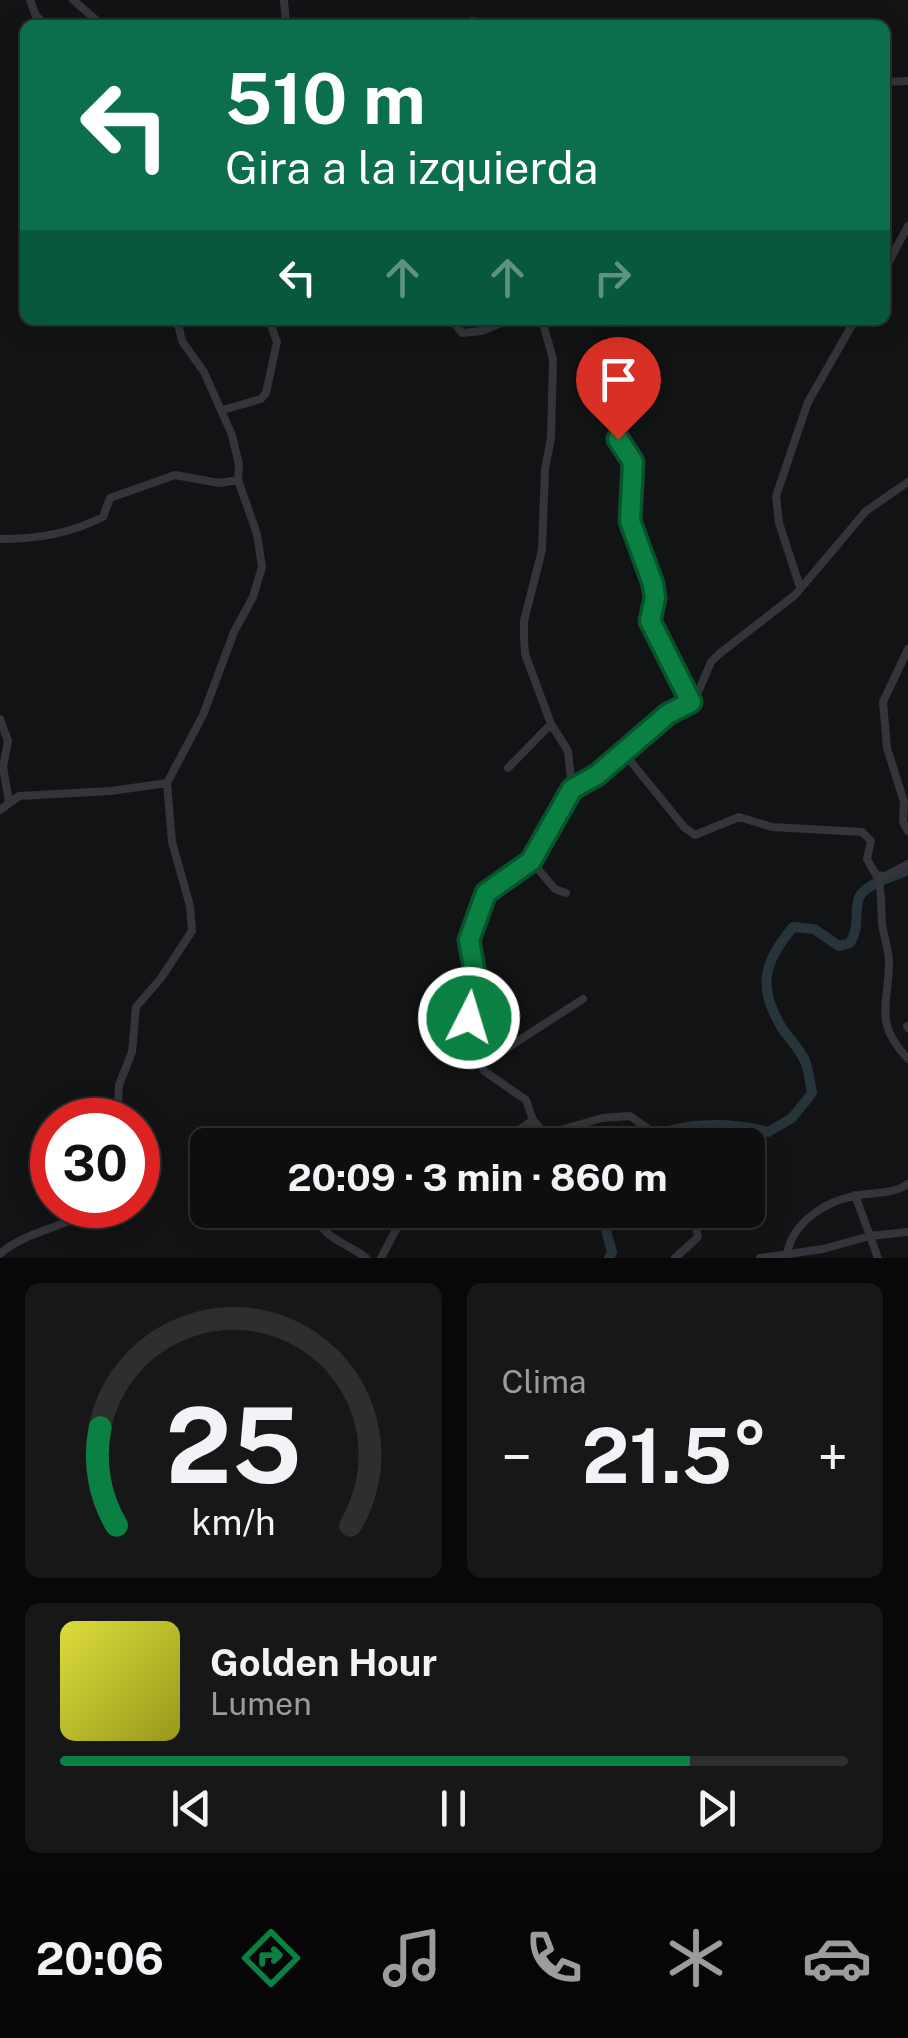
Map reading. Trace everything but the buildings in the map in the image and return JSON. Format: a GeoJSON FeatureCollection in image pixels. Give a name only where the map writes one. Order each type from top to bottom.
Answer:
{"type":"FeatureCollection","features":[{"type":"Feature","properties":{"kind":"street"},"geometry":{"type":"LineString","coordinates":[[73,0],[96,20]]}},
{"type":"Feature","properties":{"kind":"street"},"geometry":{"type":"LineString","coordinates":[[890,259],[908,226]]}},
{"type":"Feature","properties":{"kind":"street"},"geometry":{"type":"LineString","coordinates":[[118,1098],[119,1085],[132,1052],[136,1006],[192,931],[190,906],[172,842],[167,784],[203,714],[262,567],[257,534],[238,480],[237,450],[223,410],[204,372],[182,341],[179,325]]}},
{"type":"Feature","properties":{"kind":"street"},"geometry":{"type":"LineString","coordinates":[[223,410],[261,399],[266,393],[277,342],[271,325]]}},
{"type":"Feature","properties":{"kind":"street"},"geometry":{"type":"LineString","coordinates":[[456,325],[462,333],[470,334],[494,325]]}},
{"type":"Feature","properties":{"kind":"street"},"geometry":{"type":"LineString","coordinates":[[543,325],[553,359],[551,438],[542,550],[524,621],[524,638],[525,654],[551,724],[568,752],[572,789]]}},
{"type":"Feature","properties":{"kind":"street"},"geometry":{"type":"LineString","coordinates":[[800,586],[778,523],[776,496],[808,402],[852,325]]}},
{"type":"Feature","properties":{"kind":"street"},"geometry":{"type":"LineString","coordinates":[[614,352],[608,376],[610,420],[633,462],[630,521],[653,584],[655,598],[650,621],[691,702]]}},
{"type":"Feature","properties":{"kind":"street"},"geometry":{"type":"LineString","coordinates":[[0,539],[42,538],[66,532],[102,517],[110,498],[175,474],[219,483],[238,480]]}},
{"type":"Feature","properties":{"kind":"street"},"geometry":{"type":"LineString","coordinates":[[540,1128],[526,1100],[488,1076],[469,1030],[476,979],[469,954],[471,929],[486,893],[531,861],[572,789],[597,775],[668,714],[691,702],[711,662],[787,602],[866,511],[908,482]]}},
{"type":"Feature","properties":{"kind":"street"},"geometry":{"type":"LineString","coordinates":[[908,649],[883,702],[888,748],[908,831]]}},
{"type":"Feature","properties":{"kind":"street"},"geometry":{"type":"LineString","coordinates":[[0,719],[8,741],[2,760],[10,802]]}},
{"type":"Feature","properties":{"kind":"street"},"geometry":{"type":"LineString","coordinates":[[508,768],[551,724]]}},
{"type":"Feature","properties":{"kind":"street"},"geometry":{"type":"LineString","coordinates":[[623,752],[689,832],[700,835],[739,817],[772,827],[862,832],[870,841],[868,864],[880,882],[882,927],[890,959],[885,992],[886,1026],[889,1038],[908,1059]]}},
{"type":"Feature","properties":{"kind":"street"},"geometry":{"type":"LineString","coordinates":[[0,810],[20,796],[167,784]]}},
{"type":"Feature","properties":{"kind":"street"},"geometry":{"type":"LineString","coordinates":[[531,861],[555,888],[566,893]]}},
{"type":"Feature","properties":{"kind":"street"},"geometry":{"type":"LineString","coordinates":[[880,882],[908,864]]}},
{"type":"Feature","properties":{"kind":"street"},"geometry":{"type":"LineString","coordinates":[[481,1065],[583,999]]}},
{"type":"Feature","properties":{"kind":"street"},"geometry":{"type":"LineString","coordinates":[[567,1128],[617,1116],[630,1116],[647,1128]]}},
{"type":"Feature","properties":{"kind":"street"},"geometry":{"type":"LineString","coordinates":[[522,1128],[533,1120]]}},
{"type":"Feature","properties":{"kind":"street"},"geometry":{"type":"LineString","coordinates":[[787,1253],[790,1240],[806,1219],[831,1204],[855,1195],[886,1193],[908,1184]]}},
{"type":"Feature","properties":{"kind":"street"},"geometry":{"type":"LineString","coordinates":[[855,1195],[878,1258]]}},
{"type":"Feature","properties":{"kind":"street"},"geometry":{"type":"LineString","coordinates":[[0,1254],[19,1240],[55,1228]]}},
{"type":"Feature","properties":{"kind":"street"},"geometry":{"type":"LineString","coordinates":[[323,1228],[366,1258]]}},
{"type":"Feature","properties":{"kind":"street"},"geometry":{"type":"LineString","coordinates":[[381,1258],[397,1228]]}},
{"type":"Feature","properties":{"kind":"street"},"geometry":{"type":"LineString","coordinates":[[675,1258],[698,1237],[696,1228]]}},
{"type":"Feature","properties":{"kind":"street"},"geometry":{"type":"LineString","coordinates":[[760,1258],[908,1232]]}},
{"type":"Feature","properties":{"kind":"waterway"},"geometry":{"type":"LineString","coordinates":[[765,1132],[792,1118],[812,1093],[805,1061],[782,1028],[769,1000],[767,976],[775,952],[793,927],[814,929],[839,946],[850,943],[860,895],[908,870]]}},
{"type":"Feature","properties":{"kind":"waterway"},"geometry":{"type":"LineString","coordinates":[[682,1128],[744,1128]]}},
{"type":"Feature","properties":{"kind":"waterway"},"geometry":{"type":"LineString","coordinates":[[607,1228],[612,1252],[609,1258]]}},
{"type":"Feature","properties":{"kind":"route"},"geometry":{"type":"LineString","coordinates":[[469,1018],[476,979],[469,940],[486,893],[531,861],[572,789],[597,775],[668,714],[691,702],[650,621],[655,598],[653,584],[630,521],[633,462],[618,439]]}}]}
